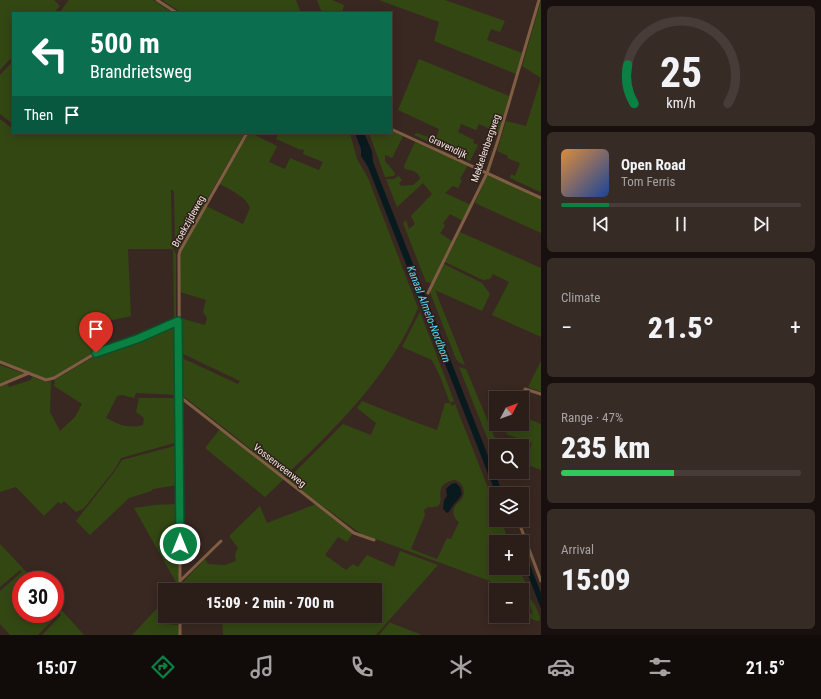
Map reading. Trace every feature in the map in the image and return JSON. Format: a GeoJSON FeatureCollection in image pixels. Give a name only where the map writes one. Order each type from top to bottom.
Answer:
{"type":"FeatureCollection","features":[{"type":"Feature","properties":{"kind":"street"},"geometry":{"type":"LineString","coordinates":[[157,0],[175,12]]}},
{"type":"Feature","properties":{"kind":"street","name":"Mekkelenbergweg"},"geometry":{"type":"LineString","coordinates":[[428,293],[487,173],[539,0]]}},
{"type":"Feature","properties":{"kind":"street","name":"Gravendijk"},"geometry":{"type":"LineString","coordinates":[[392,129],[541,198]]}},
{"type":"Feature","properties":{"kind":"street","name":"Broekzijdeweg"},"geometry":{"type":"LineString","coordinates":[[180,581],[178,321],[179,255],[246,134]]}},
{"type":"Feature","properties":{"kind":"street"},"geometry":{"type":"LineString","coordinates":[[0,362],[46,380],[54,378],[96,353],[137,339],[178,321]]}},
{"type":"Feature","properties":{"kind":"street"},"geometry":{"type":"LineString","coordinates":[[0,385],[30,373]]}},
{"type":"Feature","properties":{"kind":"street"},"geometry":{"type":"LineString","coordinates":[[525,389],[541,394]]}},
{"type":"Feature","properties":{"kind":"street","name":"Vossenveenweg"},"geometry":{"type":"LineString","coordinates":[[179,396],[354,533],[374,540]]}},
{"type":"Feature","properties":{"kind":"street"},"geometry":{"type":"LineString","coordinates":[[521,527],[541,580]]}},
{"type":"Feature","properties":{"kind":"street"},"geometry":{"type":"LineString","coordinates":[[180,581],[221,541]]}},
{"type":"Feature","properties":{"kind":"street"},"geometry":{"type":"LineString","coordinates":[[180,623],[180,635]]}},
{"type":"Feature","properties":{"kind":"green space"},"geometry":{"type":"Polygon","coordinates":[[[0,0],[54,0],[60,6],[55,12],[12,12],[12,57],[0,70],[0,0]]]}},
{"type":"Feature","properties":{"kind":"green space"},"geometry":{"type":"Polygon","coordinates":[[[69,0],[153,0],[171,12],[60,12],[69,0]]]}},
{"type":"Feature","properties":{"kind":"green space"},"geometry":{"type":"Polygon","coordinates":[[[162,0],[296,0],[301,12],[180,12],[162,0]]]}},
{"type":"Feature","properties":{"kind":"green space"},"geometry":{"type":"Polygon","coordinates":[[[317,0],[332,0],[344,5],[342,12],[322,12],[317,0]]]}},
{"type":"Feature","properties":{"kind":"green space"},"geometry":{"type":"Polygon","coordinates":[[[379,0],[445,0],[505,21],[500,32],[491,29],[487,40],[522,53],[516,74],[434,41],[439,22],[379,0]]]}},
{"type":"Feature","properties":{"kind":"green space"},"geometry":{"type":"Polygon","coordinates":[[[541,1],[541,78],[522,66],[541,1]]]}},
{"type":"Feature","properties":{"kind":"green space"},"geometry":{"type":"Polygon","coordinates":[[[419,59],[509,96],[499,133],[479,124],[476,130],[461,124],[458,132],[474,140],[473,143],[478,145],[470,161],[414,135],[417,133],[434,139],[436,138],[439,129],[398,110],[419,59]]]}},
{"type":"Feature","properties":{"kind":"green space"},"geometry":{"type":"Polygon","coordinates":[[[12,62],[12,123],[0,114],[0,75],[12,62]]]}},
{"type":"Feature","properties":{"kind":"green space"},"geometry":{"type":"Polygon","coordinates":[[[541,78],[540,192],[510,178],[511,174],[515,176],[520,163],[507,158],[508,156],[497,151],[506,121],[526,126],[541,78]]]}},
{"type":"Feature","properties":{"kind":"green space"},"geometry":{"type":"Polygon","coordinates":[[[0,119],[12,128],[12,134],[244,134],[178,250],[175,246],[174,193],[173,190],[171,190],[172,246],[176,254],[176,320],[174,321],[173,249],[128,249],[131,316],[108,321],[109,332],[87,335],[94,353],[50,379],[0,361],[0,119]]]}},
{"type":"Feature","properties":{"kind":"green space"},"geometry":{"type":"Polygon","coordinates":[[[392,130],[403,136],[392,158],[385,155],[385,161],[395,173],[394,176],[385,177],[369,134],[392,134],[392,130]]]}},
{"type":"Feature","properties":{"kind":"green space"},"geometry":{"type":"Polygon","coordinates":[[[248,134],[253,134],[277,146],[269,162],[285,169],[290,158],[319,170],[323,162],[303,154],[304,150],[276,139],[278,134],[350,134],[357,159],[368,178],[418,308],[393,356],[377,378],[342,420],[284,477],[182,395],[182,358],[238,384],[240,381],[181,353],[180,318],[205,325],[207,318],[203,312],[206,300],[180,292],[180,258],[183,245],[206,206],[243,224],[250,208],[246,201],[237,194],[219,184],[248,134]]]}},
{"type":"Feature","properties":{"kind":"green space"},"geometry":{"type":"Polygon","coordinates":[[[415,142],[468,165],[460,179],[462,180],[458,188],[453,186],[445,193],[471,205],[463,221],[450,214],[443,223],[445,226],[440,233],[453,242],[432,283],[426,282],[403,223],[406,220],[409,229],[415,224],[411,216],[432,194],[423,183],[397,207],[386,179],[393,179],[399,176],[402,180],[399,183],[401,186],[413,185],[420,179],[417,173],[405,169],[404,166],[415,142]]]}},
{"type":"Feature","properties":{"kind":"green space"},"geometry":{"type":"Polygon","coordinates":[[[487,175],[541,198],[541,233],[475,203],[487,175]]]}},
{"type":"Feature","properties":{"kind":"green space"},"geometry":{"type":"Polygon","coordinates":[[[460,232],[541,268],[541,337],[492,315],[509,282],[493,274],[490,279],[483,280],[445,262],[460,232]]]}},
{"type":"Feature","properties":{"kind":"green space"},"geometry":{"type":"Polygon","coordinates":[[[444,264],[482,283],[490,294],[482,311],[435,290],[465,365],[456,359],[430,292],[444,264]]]}},
{"type":"Feature","properties":{"kind":"green space"},"geometry":{"type":"Polygon","coordinates":[[[420,312],[454,401],[450,403],[440,376],[432,360],[402,347],[420,312]]]}},
{"type":"Feature","properties":{"kind":"green space"},"geometry":{"type":"Polygon","coordinates":[[[173,324],[177,324],[177,395],[136,393],[134,398],[122,395],[117,396],[106,418],[124,426],[133,427],[143,425],[144,418],[136,412],[139,398],[178,398],[178,442],[121,458],[115,469],[84,508],[76,512],[64,501],[61,504],[58,502],[44,516],[16,487],[0,492],[0,387],[8,384],[9,387],[31,380],[32,377],[47,382],[51,381],[50,412],[60,431],[75,417],[82,404],[54,386],[54,380],[95,356],[124,346],[173,324]]]}},
{"type":"Feature","properties":{"kind":"green space"},"geometry":{"type":"Polygon","coordinates":[[[541,361],[541,392],[528,387],[541,361]]]}},
{"type":"Feature","properties":{"kind":"green space"},"geometry":{"type":"Polygon","coordinates":[[[0,365],[25,374],[0,383],[0,365]]]}},
{"type":"Feature","properties":{"kind":"green space"},"geometry":{"type":"Polygon","coordinates":[[[459,367],[466,369],[489,424],[489,431],[492,431],[495,439],[489,439],[489,442],[459,367]]]}},
{"type":"Feature","properties":{"kind":"green space"},"geometry":{"type":"Polygon","coordinates":[[[362,401],[437,430],[445,403],[450,403],[452,406],[455,404],[489,490],[489,527],[504,527],[506,535],[489,535],[489,575],[522,575],[525,583],[495,583],[362,534],[287,480],[343,424],[371,435],[376,423],[357,408],[362,401]],[[455,480],[447,482],[442,486],[439,505],[435,507],[428,507],[424,510],[425,515],[411,549],[437,559],[447,538],[451,539],[459,522],[456,520],[453,512],[464,492],[461,484],[455,480]]]}},
{"type":"Feature","properties":{"kind":"green space"},"geometry":{"type":"Polygon","coordinates":[[[529,419],[541,424],[541,470],[529,466],[529,451],[532,443],[529,442],[529,439],[520,439],[506,434],[507,431],[529,431],[529,419]]]}},
{"type":"Feature","properties":{"kind":"green space"},"geometry":{"type":"Polygon","coordinates":[[[220,429],[284,479],[265,497],[205,448],[220,429]]]}},
{"type":"Feature","properties":{"kind":"green space"},"geometry":{"type":"Polygon","coordinates":[[[178,445],[178,485],[153,489],[129,498],[90,535],[76,521],[122,460],[178,445]]]}},
{"type":"Feature","properties":{"kind":"green space"},"geometry":{"type":"Polygon","coordinates":[[[178,504],[179,580],[178,583],[134,508],[178,504]]]}},
{"type":"Feature","properties":{"kind":"green space"},"geometry":{"type":"Polygon","coordinates":[[[316,504],[353,533],[347,542],[338,537],[325,555],[346,570],[353,564],[358,567],[367,555],[394,567],[400,551],[438,565],[376,635],[223,635],[222,623],[382,623],[382,583],[182,583],[205,559],[208,564],[225,565],[236,561],[235,554],[238,548],[229,536],[260,506],[267,523],[316,504]]]}},
{"type":"Feature","properties":{"kind":"green space"},"geometry":{"type":"Polygon","coordinates":[[[0,544],[26,571],[12,571],[12,577],[0,587],[0,544]]]}},
{"type":"Feature","properties":{"kind":"green space"},"geometry":{"type":"Polygon","coordinates":[[[12,581],[12,623],[49,623],[38,635],[10,635],[0,624],[0,591],[12,581]]]}},
{"type":"Feature","properties":{"kind":"green space"},"geometry":{"type":"Polygon","coordinates":[[[529,598],[538,611],[540,620],[537,621],[529,618],[529,613],[533,614],[529,598]]]}},
{"type":"Feature","properties":{"kind":"green space"},"geometry":{"type":"Polygon","coordinates":[[[158,607],[158,623],[179,625],[179,635],[132,635],[158,607]]]}},
{"type":"Feature","properties":{"kind":"green space"},"geometry":{"type":"Polygon","coordinates":[[[64,613],[84,635],[42,635],[53,623],[64,623],[64,613]]]}},
{"type":"Feature","properties":{"kind":"green space"},"geometry":{"type":"Polygon","coordinates":[[[390,622],[391,623],[422,635],[379,635],[390,622]]]}},
{"type":"Feature","properties":{"kind":"water","name":"Kanaal Almelo-Nordhorn"},"geometry":{"type":"Polygon","coordinates":[[[355,134],[364,134],[372,151],[373,162],[489,458],[489,476],[368,167],[361,156],[361,149],[355,134]]]}},
{"type":"Feature","properties":{"kind":"water"},"geometry":{"type":"Polygon","coordinates":[[[490,479],[497,479],[500,487],[493,487],[490,479]]]}},
{"type":"Feature","properties":{"kind":"water"},"geometry":{"type":"Polygon","coordinates":[[[456,483],[460,487],[462,494],[447,513],[443,509],[444,500],[447,496],[446,489],[451,484],[456,483]]]}},
{"type":"Feature","properties":{"kind":"water"},"geometry":{"type":"Polygon","coordinates":[[[529,562],[541,593],[541,609],[528,575],[529,562]]]}},
{"type":"Feature","properties":{"kind":"route"},"geometry":{"type":"LineString","coordinates":[[96,353],[137,339],[178,321],[180,544]]}}]}
